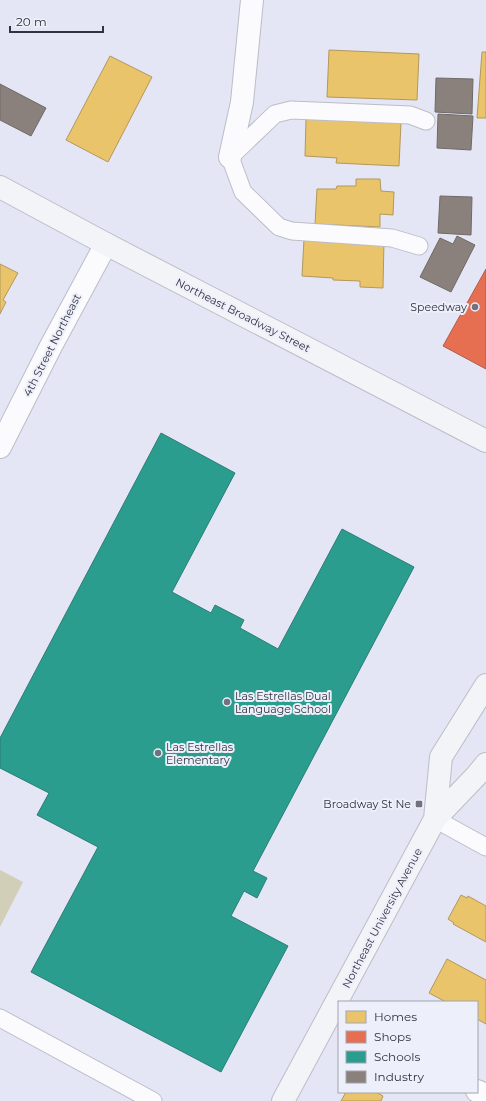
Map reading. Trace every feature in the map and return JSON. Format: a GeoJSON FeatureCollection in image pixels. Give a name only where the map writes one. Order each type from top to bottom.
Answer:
{"type":"FeatureCollection","features":[{"type":"Feature","properties":{"kind":"main road","name":"Northeast Broadway Street"},"geometry":{"type":"LineString","coordinates":[[0,187],[106,244],[486,441]]}},
{"type":"Feature","properties":{"kind":"main road","name":"Northeast University Avenue"},"geometry":{"type":"LineString","coordinates":[[435,819],[441,757],[486,685]]}},
{"type":"Feature","properties":{"kind":"main road","name":"Northeast University Avenue"},"geometry":{"type":"LineString","coordinates":[[342,1001],[435,819],[486,764]]}},
{"type":"Feature","properties":{"kind":"main road","name":"Northeast University Avenue"},"geometry":{"type":"LineString","coordinates":[[283,1101],[335,1015]]}},
{"type":"Feature","properties":{"kind":"street"},"geometry":{"type":"LineString","coordinates":[[230,157],[242,102],[252,0]]}},
{"type":"Feature","properties":{"kind":"street","name":"4th Street Northeast"},"geometry":{"type":"LineString","coordinates":[[0,447],[51,346],[106,244]]}},
{"type":"Feature","properties":{"kind":"lane"},"geometry":{"type":"LineString","coordinates":[[419,246],[392,238],[292,232],[279,226],[243,192],[230,157],[275,114],[291,110],[410,115],[426,122]]}},
{"type":"Feature","properties":{"kind":"lane"},"geometry":{"type":"LineString","coordinates":[[435,819],[486,847]]}},
{"type":"Feature","properties":{"kind":"lane"},"geometry":{"type":"LineString","coordinates":[[0,1018],[150,1100]]}},
{"type":"Feature","properties":{"kind":"shaded area"},"geometry":{"type":"Polygon","coordinates":[[[0,870],[23,882],[0,927],[0,870]]]}},
{"type":"Feature","properties":{"kind":"building: Homes"},"geometry":{"type":"Polygon","coordinates":[[[329,50],[419,54],[417,100],[327,97],[329,50]]]}},
{"type":"Feature","properties":{"kind":"building: Homes"},"geometry":{"type":"Polygon","coordinates":[[[482,52],[486,52],[486,118],[477,118],[482,52]]]}},
{"type":"Feature","properties":{"kind":"building: Homes"},"geometry":{"type":"Polygon","coordinates":[[[110,56],[152,77],[108,162],[66,140],[110,56]]]}},
{"type":"Feature","properties":{"kind":"building: Homes"},"geometry":{"type":"Polygon","coordinates":[[[306,119],[401,122],[399,166],[336,163],[337,158],[305,156],[306,119]]]}},
{"type":"Feature","properties":{"kind":"building: Homes"},"geometry":{"type":"Polygon","coordinates":[[[356,179],[380,179],[381,191],[394,192],[393,215],[380,214],[380,227],[315,224],[317,189],[336,189],[337,186],[356,186],[356,179]]]}},
{"type":"Feature","properties":{"kind":"building: Homes"},"geometry":{"type":"Polygon","coordinates":[[[304,239],[384,241],[383,288],[360,287],[360,281],[333,280],[333,278],[302,276],[304,239]]]}},
{"type":"Feature","properties":{"kind":"building: Homes"},"geometry":{"type":"Polygon","coordinates":[[[0,264],[18,273],[3,300],[6,302],[0,314],[0,264]]]}},
{"type":"Feature","properties":{"kind":"building: Homes"},"geometry":{"type":"Polygon","coordinates":[[[461,895],[467,898],[468,896],[486,906],[486,942],[453,924],[454,923],[448,919],[461,895]]]}},
{"type":"Feature","properties":{"kind":"building: Homes"},"geometry":{"type":"Polygon","coordinates":[[[447,959],[486,980],[486,1024],[478,1020],[478,1001],[444,1001],[429,993],[447,959]]]}},
{"type":"Feature","properties":{"kind":"building: Homes"},"geometry":{"type":"Polygon","coordinates":[[[345,1093],[378,1093],[383,1096],[381,1101],[341,1101],[345,1093]]]}},
{"type":"Feature","properties":{"kind":"building: Shops","name":"Speedway"},"geometry":{"type":"Polygon","coordinates":[[[486,269],[486,369],[443,346],[486,269]]]}},
{"type":"Feature","properties":{"kind":"building: Schools","name":"Las Estrellas Elementary"},"geometry":{"type":"Polygon","coordinates":[[[161,433],[235,473],[172,592],[211,613],[215,605],[244,620],[240,628],[278,649],[342,529],[414,567],[253,871],[267,878],[257,898],[244,891],[231,916],[288,946],[221,1072],[31,972],[98,847],[37,815],[49,793],[0,768],[0,738],[161,433]]]}},
{"type":"Feature","properties":{"kind":"building: Industry"},"geometry":{"type":"Polygon","coordinates":[[[436,78],[473,79],[472,114],[435,112],[436,78]]]}},
{"type":"Feature","properties":{"kind":"building: Industry"},"geometry":{"type":"Polygon","coordinates":[[[0,84],[46,108],[31,136],[0,120],[0,84]]]}},
{"type":"Feature","properties":{"kind":"building: Industry"},"geometry":{"type":"Polygon","coordinates":[[[438,114],[473,116],[471,150],[437,148],[438,114]]]}},
{"type":"Feature","properties":{"kind":"building: Industry"},"geometry":{"type":"Polygon","coordinates":[[[440,196],[472,197],[471,235],[438,233],[440,196]]]}},
{"type":"Feature","properties":{"kind":"building: Industry"},"geometry":{"type":"Polygon","coordinates":[[[457,236],[475,245],[451,292],[420,277],[440,238],[453,244],[457,236]]]}},
{"type":"Feature","properties":{"kind":"place","name":"Speedway"},"geometry":{"type":"Point","coordinates":[475,307]}},
{"type":"Feature","properties":{"kind":"place","name":"Las Estrellas Dual Language School"},"geometry":{"type":"Point","coordinates":[227,702]}},
{"type":"Feature","properties":{"kind":"place","name":"Las Estrellas Elementary"},"geometry":{"type":"Point","coordinates":[158,753]}},
{"type":"Feature","properties":{"kind":"place","name":"Broadway St Ne"},"geometry":{"type":"Point","coordinates":[419,804]}}]}
